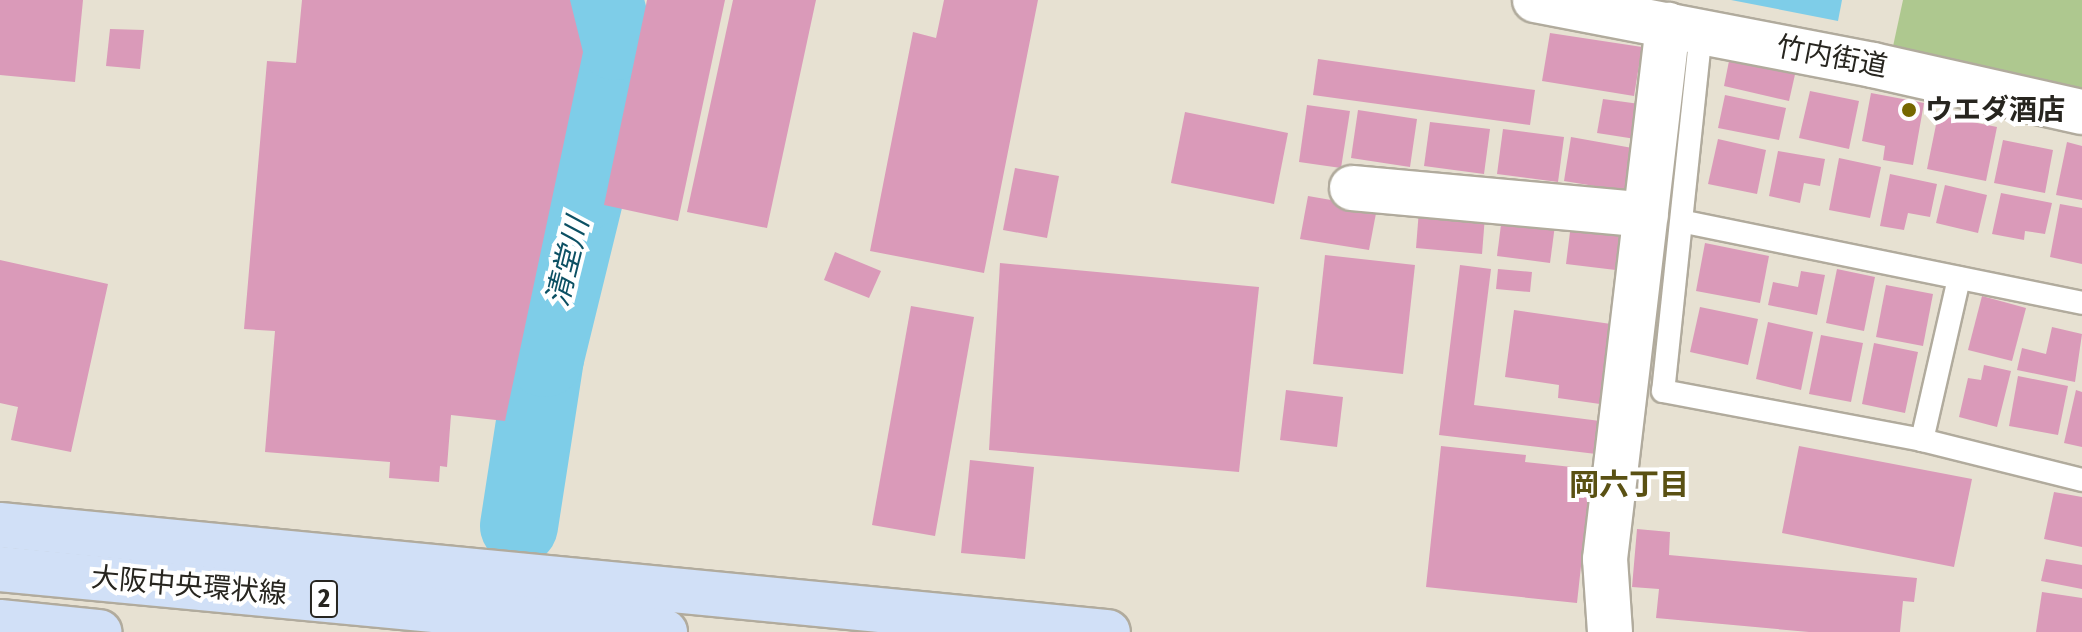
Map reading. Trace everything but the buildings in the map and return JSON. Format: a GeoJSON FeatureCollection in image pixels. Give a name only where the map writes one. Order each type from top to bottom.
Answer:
{"type":"FeatureCollection","features":[{"type":"Feature","properties":{"kind":"main road"},"geometry":{"type":"LineString","coordinates":[[0,525],[1108,632]]}},
{"type":"Feature","properties":{"kind":"main road","name":"大阪中央環状線"},"geometry":{"type":"LineString","coordinates":[[0,569],[656,631]]}},
{"type":"Feature","properties":{"kind":"main road","name":"大阪中央環状線"},"geometry":{"type":"LineString","coordinates":[[0,622],[99,632]]}},
{"type":"Feature","properties":{"kind":"street","name":"竹内街道"},"geometry":{"type":"LineString","coordinates":[[1535,0],[1582,4],[2082,112]]}},
{"type":"Feature","properties":{"kind":"street"},"geometry":{"type":"LineString","coordinates":[[1610,632],[1605,559],[1665,219],[1685,28]]}},
{"type":"Feature","properties":{"kind":"street"},"geometry":{"type":"LineString","coordinates":[[1352,188],[1665,219]]}},
{"type":"Feature","properties":{"kind":"lane"},"geometry":{"type":"LineString","coordinates":[[2082,303],[1665,219],[1663,391],[1922,440],[2082,480]]}},
{"type":"Feature","properties":{"kind":"lane"},"geometry":{"type":"LineString","coordinates":[[1922,440],[1959,278]]}},
{"type":"Feature","properties":{"kind":"green space"},"geometry":{"type":"Polygon","coordinates":[[[1903,0],[2082,0],[2082,92],[1892,51],[1903,0]]]}},
{"type":"Feature","properties":{"kind":"water"},"geometry":{"type":"Polygon","coordinates":[[[1731,0],[1842,0],[1838,21],[1731,0]]]}},
{"type":"Feature","properties":{"kind":"waterway","name":"清堂川"},"geometry":{"type":"LineString","coordinates":[[519,526],[545,358],[586,191],[615,41],[604,0]]}},
{"type":"Feature","properties":{"kind":"place","name":"ウエダ酒店"},"geometry":{"type":"Point","coordinates":[1909,110]}},
{"type":"Feature","properties":{"kind":"district","name":"岡六丁目"},"geometry":{"type":"Point","coordinates":[1629,485]}}]}
